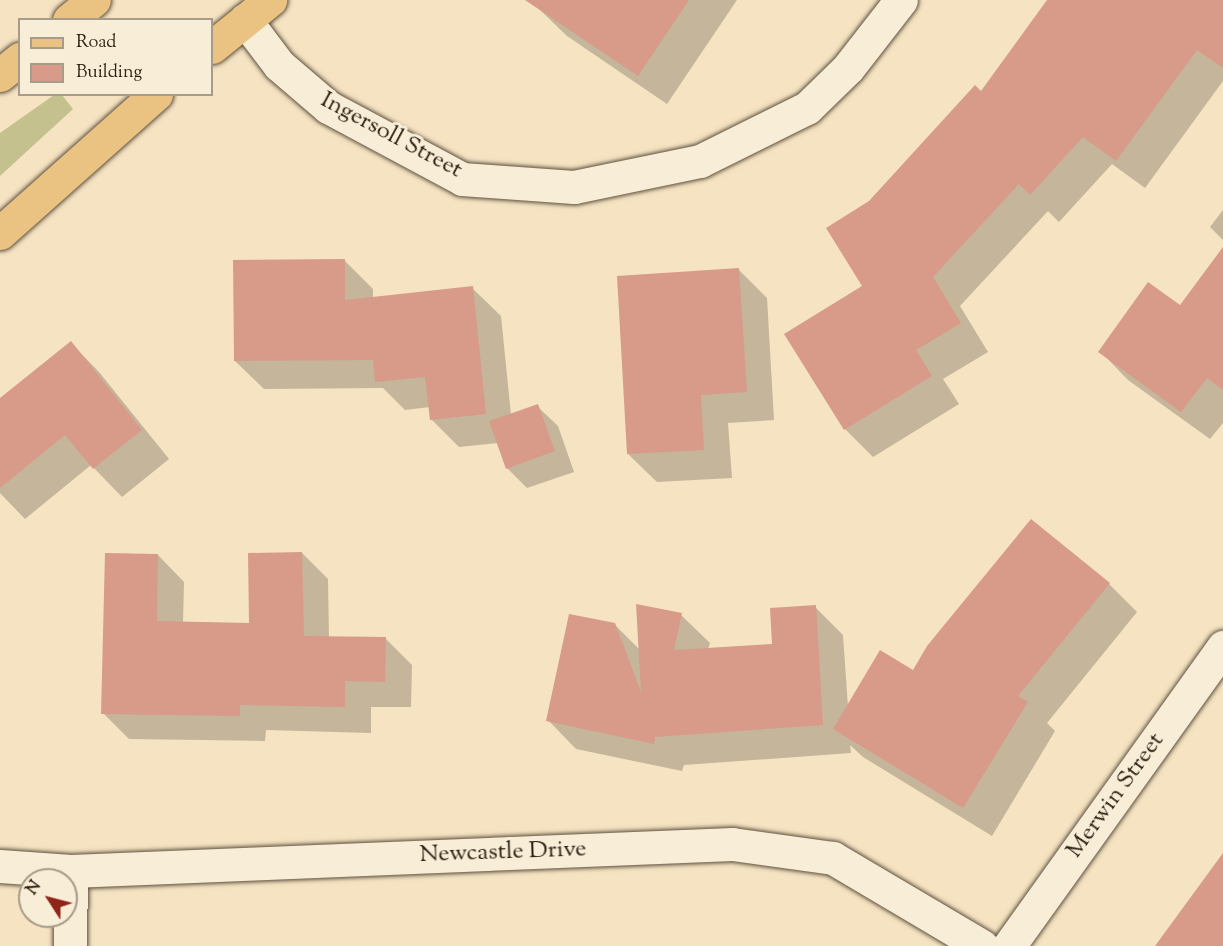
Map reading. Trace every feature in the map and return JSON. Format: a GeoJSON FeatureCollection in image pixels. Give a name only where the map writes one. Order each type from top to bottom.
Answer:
{"type":"FeatureCollection","features":[{"type":"Feature","properties":{"kind":"main road"},"geometry":{"type":"LineString","coordinates":[[72,18],[94,0]]}},
{"type":"Feature","properties":{"kind":"main road"},"geometry":{"type":"LineString","coordinates":[[213,32],[240,10],[270,0]]}},
{"type":"Feature","properties":{"kind":"main road"},"geometry":{"type":"LineString","coordinates":[[213,46],[240,10]]}},
{"type":"Feature","properties":{"kind":"main road"},"geometry":{"type":"LineString","coordinates":[[0,75],[18,61]]}},
{"type":"Feature","properties":{"kind":"main road"},"geometry":{"type":"LineString","coordinates":[[0,233],[154,96]]}},
{"type":"Feature","properties":{"kind":"street","name":"Ingersoll Street"},"geometry":{"type":"LineString","coordinates":[[240,10],[279,65],[328,107],[462,178],[574,187],[700,161],[807,108],[849,69],[901,0]]}},
{"type":"Feature","properties":{"kind":"street","name":"Merwin Street"},"geometry":{"type":"LineString","coordinates":[[1009,946],[1223,647]]}},
{"type":"Feature","properties":{"kind":"street","name":"Newcastle Drive"},"geometry":{"type":"LineString","coordinates":[[78,871],[732,844],[833,858],[982,946]]}},
{"type":"Feature","properties":{"kind":"street","name":"Newcastle Drive"},"geometry":{"type":"LineString","coordinates":[[0,866],[29,868]]}},
{"type":"Feature","properties":{"kind":"street"},"geometry":{"type":"LineString","coordinates":[[70,928],[70,946]]}},
{"type":"Feature","properties":{"kind":"shaded area"},"geometry":{"type":"Polygon","coordinates":[[[53,96],[63,96],[73,109],[0,176],[0,133],[53,96]]]}},
{"type":"Feature","properties":{"kind":"building"},"geometry":{"type":"Polygon","coordinates":[[[525,0],[689,0],[638,76],[525,0]]]}},
{"type":"Feature","properties":{"kind":"building"},"geometry":{"type":"Polygon","coordinates":[[[1047,0],[1223,0],[1223,68],[1197,50],[1116,161],[1083,137],[1030,195],[1019,184],[933,277],[961,323],[916,350],[932,376],[844,430],[784,334],[862,286],[826,228],[869,201],[975,85],[981,91],[1047,0]]]}},
{"type":"Feature","properties":{"kind":"building"},"geometry":{"type":"Polygon","coordinates":[[[1223,247],[1223,390],[1207,378],[1181,412],[1098,352],[1148,282],[1180,305],[1223,247]]]}},
{"type":"Feature","properties":{"kind":"building"},"geometry":{"type":"Polygon","coordinates":[[[345,259],[345,300],[473,286],[486,414],[430,420],[425,377],[375,382],[373,360],[234,361],[233,260],[345,259]]]}},
{"type":"Feature","properties":{"kind":"building"},"geometry":{"type":"Polygon","coordinates":[[[739,268],[747,392],[701,395],[704,450],[627,454],[617,276],[739,268]]]}},
{"type":"Feature","properties":{"kind":"building"},"geometry":{"type":"Polygon","coordinates":[[[71,341],[142,430],[93,469],[65,435],[0,488],[0,398],[71,341]]]}},
{"type":"Feature","properties":{"kind":"building"},"geometry":{"type":"Polygon","coordinates":[[[538,404],[555,451],[506,469],[489,421],[538,404]]]}},
{"type":"Feature","properties":{"kind":"building"},"geometry":{"type":"Polygon","coordinates":[[[1031,519],[1110,583],[1018,696],[1028,702],[963,808],[833,729],[880,650],[913,670],[927,646],[1031,519]]]}},
{"type":"Feature","properties":{"kind":"building"},"geometry":{"type":"Polygon","coordinates":[[[302,552],[304,636],[386,637],[385,682],[345,681],[345,707],[240,705],[240,716],[101,714],[105,553],[158,554],[157,621],[249,623],[248,553],[302,552]]]}},
{"type":"Feature","properties":{"kind":"building"},"geometry":{"type":"Polygon","coordinates":[[[636,604],[682,613],[674,650],[772,644],[770,608],[816,605],[823,725],[655,737],[654,744],[546,721],[569,614],[615,623],[641,692],[636,604]]]}},
{"type":"Feature","properties":{"kind":"building"},"geometry":{"type":"Polygon","coordinates":[[[1223,853],[1223,946],[1155,946],[1223,853]]]}}]}
